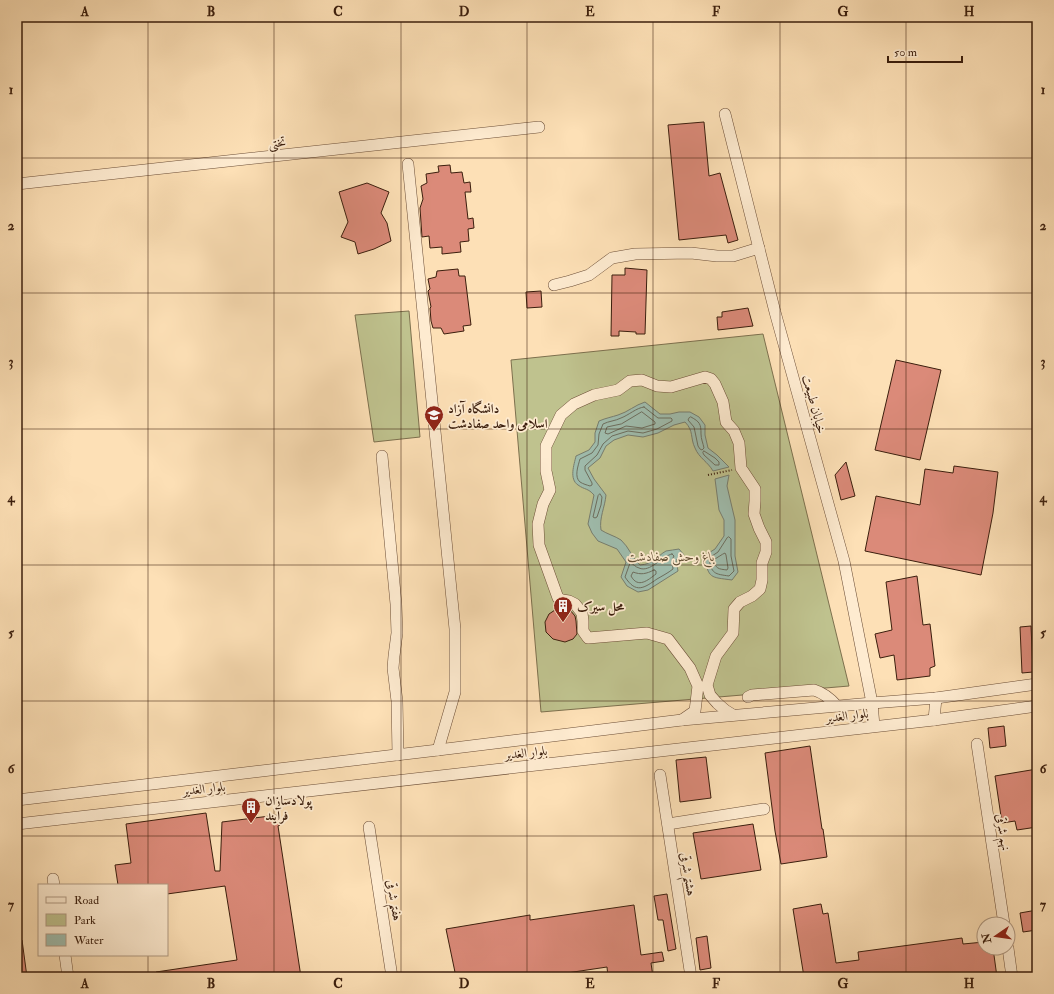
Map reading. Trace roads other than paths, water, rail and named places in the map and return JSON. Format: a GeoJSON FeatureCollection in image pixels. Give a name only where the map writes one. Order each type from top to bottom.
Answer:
{"type":"FeatureCollection","features":[{"type":"Feature","properties":{"kind":"street","name":"خیابان طبیعت"},"geometry":{"type":"LineString","coordinates":[[725,114],[775,312],[844,562],[872,703],[874,726]]}},
{"type":"Feature","properties":{"kind":"street","name":"تختی"},"geometry":{"type":"LineString","coordinates":[[17,184],[539,127]]}},
{"type":"Feature","properties":{"kind":"street"},"geometry":{"type":"LineString","coordinates":[[408,164],[455,629],[455,692],[438,750]]}},
{"type":"Feature","properties":{"kind":"street"},"geometry":{"type":"LineString","coordinates":[[554,285],[590,275],[612,258],[635,254],[691,253],[733,256],[759,248]]}},
{"type":"Feature","properties":{"kind":"street"},"geometry":{"type":"LineString","coordinates":[[682,720],[695,711],[698,686],[690,668],[668,639],[647,633],[588,638],[583,631],[582,613],[575,604],[558,598],[539,545],[538,524],[543,504],[550,490],[546,471],[546,446],[561,415],[574,404],[594,395],[618,390],[630,381],[642,380],[657,386],[671,386],[705,377],[711,379],[715,384],[723,402],[726,422],[734,432],[739,443],[741,468],[755,489],[756,500],[754,514],[766,542],[766,552],[762,563],[762,580],[760,590],[740,602],[734,609],[733,633],[716,656],[707,685],[710,695],[725,710],[733,715]]}},
{"type":"Feature","properties":{"kind":"street"},"geometry":{"type":"LineString","coordinates":[[382,456],[396,604],[397,633],[393,668],[397,701],[398,755]]}},
{"type":"Feature","properties":{"kind":"street","name":"بلوار الغدیر"},"geometry":{"type":"LineString","coordinates":[[17,800],[682,720],[936,698],[1037,684]]}},
{"type":"Feature","properties":{"kind":"street"},"geometry":{"type":"LineString","coordinates":[[748,697],[752,695],[814,690],[822,692],[837,706]]}},
{"type":"Feature","properties":{"kind":"street"},"geometry":{"type":"LineString","coordinates":[[934,720],[936,698]]}},
{"type":"Feature","properties":{"kind":"street","name":"بلوار الغدیر"},"geometry":{"type":"LineString","coordinates":[[17,824],[934,720],[1037,706]]}},
{"type":"Feature","properties":{"kind":"street","name":"نهم شرقی"},"geometry":{"type":"LineString","coordinates":[[977,744],[1003,916]]}},
{"type":"Feature","properties":{"kind":"street","name":"هشتم شرقی"},"geometry":{"type":"LineString","coordinates":[[660,775],[691,977]]}},
{"type":"Feature","properties":{"kind":"street"},"geometry":{"type":"LineString","coordinates":[[668,824],[764,809]]}},
{"type":"Feature","properties":{"kind":"street","name":"هفتم شرقی"},"geometry":{"type":"LineString","coordinates":[[369,827],[392,977]]}},
{"type":"Feature","properties":{"kind":"street"},"geometry":{"type":"LineString","coordinates":[[65,956],[68,977]]}},
{"type":"Feature","properties":{"kind":"street"},"geometry":{"type":"LineString","coordinates":[[1009,956],[1012,977]]}},
{"type":"Feature","properties":{"kind":"water"},"geometry":{"type":"Polygon","coordinates":[[[645,402],[660,414],[690,412],[699,417],[705,425],[705,435],[708,448],[729,467],[713,471],[697,451],[690,428],[685,422],[674,425],[658,433],[643,437],[628,435],[614,440],[606,446],[600,458],[588,468],[606,495],[601,521],[601,530],[621,540],[640,565],[649,563],[666,551],[679,549],[684,555],[676,560],[678,571],[648,590],[638,592],[627,586],[621,577],[626,562],[617,549],[598,541],[592,533],[588,524],[594,495],[590,491],[580,487],[575,482],[573,468],[576,456],[589,450],[595,442],[595,433],[599,421],[622,414],[645,402]]]}},
{"type":"Feature","properties":{"kind":"water"},"geometry":{"type":"Polygon","coordinates":[[[729,475],[727,486],[735,520],[735,556],[738,572],[732,580],[712,576],[707,569],[704,556],[715,549],[724,536],[724,520],[719,510],[715,479],[729,475]]]}},
{"type":"Feature","properties":{"kind":"place","name":"دانشگاه آزاد اسلامی واحد صفادشت"},"geometry":{"type":"Point","coordinates":[434,432]}},
{"type":"Feature","properties":{"kind":"place","name":"محل سیرک"},"geometry":{"type":"Point","coordinates":[563,623]}},
{"type":"Feature","properties":{"kind":"place","name":"پولادسازان فرآیند"},"geometry":{"type":"Point","coordinates":[251,824]}},
{"type":"Feature","properties":{"kind":"park label","name":"باغ وحش صفادشت"},"geometry":{"type":"Point","coordinates":[671,556]}}]}
